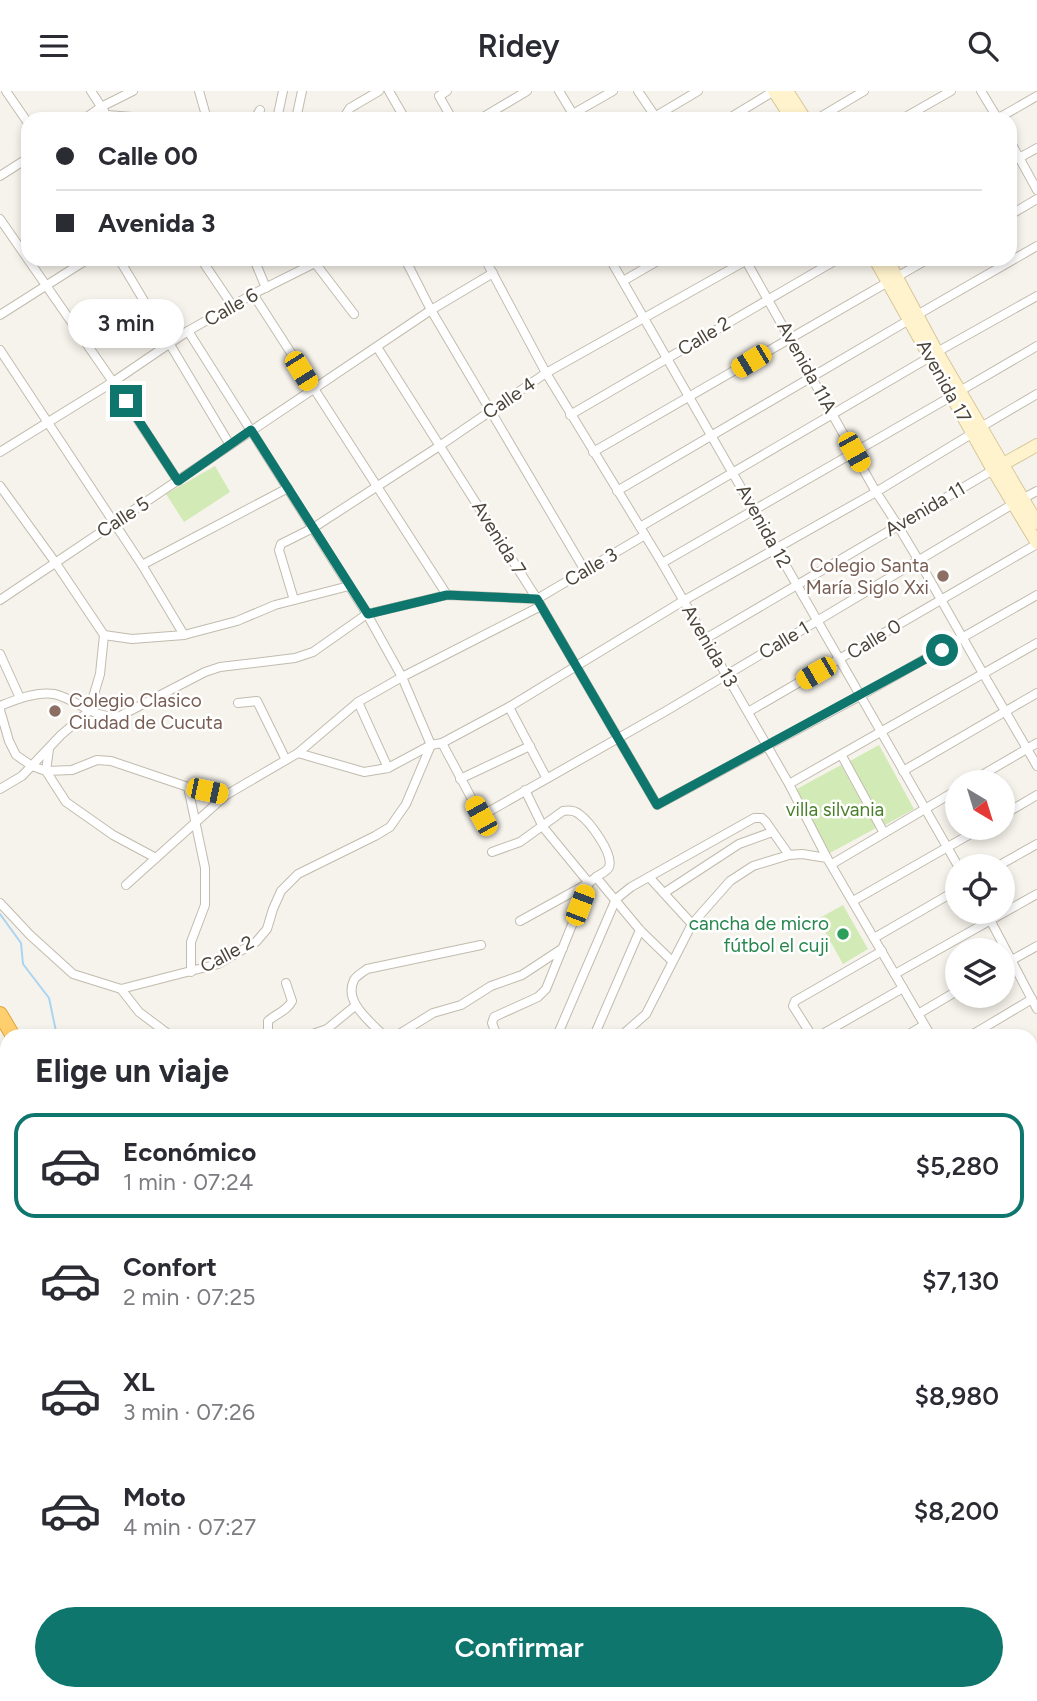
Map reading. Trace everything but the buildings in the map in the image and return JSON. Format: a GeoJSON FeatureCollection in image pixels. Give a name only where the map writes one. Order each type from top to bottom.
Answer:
{"type":"FeatureCollection","features":[{"type":"Feature","properties":{"kind":"street"},"geometry":{"type":"LineString","coordinates":[[6,91],[21,113]]}},
{"type":"Feature","properties":{"kind":"street"},"geometry":{"type":"LineString","coordinates":[[91,91],[105,112]]}},
{"type":"Feature","properties":{"kind":"street"},"geometry":{"type":"LineString","coordinates":[[94,112],[133,91]]}},
{"type":"Feature","properties":{"kind":"street"},"geometry":{"type":"LineString","coordinates":[[200,91],[206,112]]}},
{"type":"Feature","properties":{"kind":"street"},"geometry":{"type":"LineString","coordinates":[[278,112],[283,91]]}},
{"type":"Feature","properties":{"kind":"street"},"geometry":{"type":"LineString","coordinates":[[297,112],[302,91]]}},
{"type":"Feature","properties":{"kind":"street"},"geometry":{"type":"LineString","coordinates":[[347,112],[379,91]]}},
{"type":"Feature","properties":{"kind":"street"},"geometry":{"type":"LineString","coordinates":[[389,91],[401,112]]}},
{"type":"Feature","properties":{"kind":"street"},"geometry":{"type":"LineString","coordinates":[[447,91],[439,96],[448,112]]}},
{"type":"Feature","properties":{"kind":"street"},"geometry":{"type":"LineString","coordinates":[[492,112],[527,91]]}},
{"type":"Feature","properties":{"kind":"street"},"geometry":{"type":"LineString","coordinates":[[559,91],[572,112]]}},
{"type":"Feature","properties":{"kind":"street"},"geometry":{"type":"LineString","coordinates":[[581,112],[613,91]]}},
{"type":"Feature","properties":{"kind":"street"},"geometry":{"type":"LineString","coordinates":[[638,91],[650,112]]}},
{"type":"Feature","properties":{"kind":"street"},"geometry":{"type":"LineString","coordinates":[[662,112],[687,94],[698,91]]}},
{"type":"Feature","properties":{"kind":"street"},"geometry":{"type":"LineString","coordinates":[[740,112],[774,91],[788,112]]}},
{"type":"Feature","properties":{"kind":"street"},"geometry":{"type":"LineString","coordinates":[[787,91],[800,112]]}},
{"type":"Feature","properties":{"kind":"street"},"geometry":{"type":"LineString","coordinates":[[829,112],[864,91]]}},
{"type":"Feature","properties":{"kind":"street"},"geometry":{"type":"LineString","coordinates":[[914,112],[951,91]]}},
{"type":"Feature","properties":{"kind":"street"},"geometry":{"type":"LineString","coordinates":[[981,91],[994,112]]}},
{"type":"Feature","properties":{"kind":"street"},"geometry":{"type":"LineString","coordinates":[[1010,112],[1037,96]]}},
{"type":"Feature","properties":{"kind":"street"},"geometry":{"type":"LineString","coordinates":[[1019,158],[1037,148]]}},
{"type":"Feature","properties":{"kind":"street"},"geometry":{"type":"LineString","coordinates":[[1017,154],[1037,190]]}},
{"type":"Feature","properties":{"kind":"street"},"geometry":{"type":"LineString","coordinates":[[0,176],[21,162]]}},
{"type":"Feature","properties":{"kind":"street"},"geometry":{"type":"LineString","coordinates":[[1017,211],[1037,199]]}},
{"type":"Feature","properties":{"kind":"street"},"geometry":{"type":"LineString","coordinates":[[0,219],[21,250]]}},
{"type":"Feature","properties":{"kind":"street"},"geometry":{"type":"LineString","coordinates":[[1017,258],[1037,246]]}},
{"type":"Feature","properties":{"kind":"street"},"geometry":{"type":"LineString","coordinates":[[32,266],[113,381],[178,481]]}},
{"type":"Feature","properties":{"kind":"street"},"geometry":{"type":"LineString","coordinates":[[0,315],[76,266]]}},
{"type":"Feature","properties":{"kind":"street"},"geometry":{"type":"LineString","coordinates":[[123,266],[230,445]]}},
{"type":"Feature","properties":{"kind":"street"},"geometry":{"type":"LineString","coordinates":[[206,266],[232,305]]}},
{"type":"Feature","properties":{"kind":"street"},"geometry":{"type":"LineString","coordinates":[[257,266],[266,288]]}},
{"type":"Feature","properties":{"kind":"street","name":"Calle 6"},"geometry":{"type":"LineString","coordinates":[[0,452],[188,331],[308,266]]}},
{"type":"Feature","properties":{"kind":"street"},"geometry":{"type":"LineString","coordinates":[[320,266],[354,314]]}},
{"type":"Feature","properties":{"kind":"street"},"geometry":{"type":"LineString","coordinates":[[409,266],[431,310],[584,569]]}},
{"type":"Feature","properties":{"kind":"street","name":"Avenida 13"},"geometry":{"type":"LineString","coordinates":[[489,266],[570,415],[646,535],[926,1029]]}},
{"type":"Feature","properties":{"kind":"street","name":"Avenida 12"},"geometry":{"type":"LineString","coordinates":[[614,266],[950,854]]}},
{"type":"Feature","properties":{"kind":"street"},"geometry":{"type":"LineString","coordinates":[[623,281],[649,266]]}},
{"type":"Feature","properties":{"kind":"street","name":"Calle 4"},"geometry":{"type":"LineString","coordinates":[[294,600],[279,550],[281,544],[313,528],[441,446],[546,373],[737,266]]}},
{"type":"Feature","properties":{"kind":"street","name":"Avenida 11A"},"geometry":{"type":"LineString","coordinates":[[750,266],[876,492],[898,524],[1037,766]]}},
{"type":"Feature","properties":{"kind":"street","name":"Calle 2"},"geometry":{"type":"LineString","coordinates":[[570,415],[825,266]]}},
{"type":"Feature","properties":{"kind":"street","name":"Avenida 17"},"geometry":{"type":"LineString","coordinates":[[880,266],[892,279],[1018,501]]}},
{"type":"Feature","properties":{"kind":"street","name":"Avenida 17"},"geometry":{"type":"LineString","coordinates":[[889,266],[892,279]]}},
{"type":"Feature","properties":{"kind":"street"},"geometry":{"type":"LineString","coordinates":[[593,452],[915,266]]}},
{"type":"Feature","properties":{"kind":"street"},"geometry":{"type":"LineString","coordinates":[[617,491],[1003,266]]}},
{"type":"Feature","properties":{"kind":"street","name":"Calle 5"},"geometry":{"type":"LineString","coordinates":[[0,600],[431,310],[493,273]]}},
{"type":"Feature","properties":{"kind":"street"},"geometry":{"type":"LineString","coordinates":[[253,294],[447,595]]}},
{"type":"Feature","properties":{"kind":"street"},"geometry":{"type":"LineString","coordinates":[[640,527],[1037,296]]}},
{"type":"Feature","properties":{"kind":"street"},"geometry":{"type":"LineString","coordinates":[[188,331],[368,614],[402,677],[431,745]]}},
{"type":"Feature","properties":{"kind":"street"},"geometry":{"type":"LineString","coordinates":[[662,563],[1037,346]]}},
{"type":"Feature","properties":{"kind":"street","name":"Avenida 7"},"geometry":{"type":"LineString","coordinates":[[377,347],[539,602],[657,805],[766,746]]}},
{"type":"Feature","properties":{"kind":"street"},"geometry":{"type":"LineString","coordinates":[[0,350],[142,565],[184,635]]}},
{"type":"Feature","properties":{"kind":"street"},"geometry":{"type":"LineString","coordinates":[[298,753],[364,772],[388,768],[431,745],[442,743],[509,707],[776,547],[876,492],[1037,394]]}},
{"type":"Feature","properties":{"kind":"street","name":"Avenida 11"},"geometry":{"type":"LineString","coordinates":[[705,639],[1037,445]]}},
{"type":"Feature","properties":{"kind":"street"},"geometry":{"type":"LineString","coordinates":[[0,486],[104,635],[100,674],[89,711],[22,776],[0,789]]}},
{"type":"Feature","properties":{"kind":"street"},"geometry":{"type":"LineString","coordinates":[[142,565],[288,488]]}},
{"type":"Feature","properties":{"kind":"street","name":"Calle 1"},"geometry":{"type":"LineString","coordinates":[[460,779],[481,816],[666,711],[1037,491]]}},
{"type":"Feature","properties":{"kind":"street"},"geometry":{"type":"LineString","coordinates":[[1018,501],[1037,523]]}},
{"type":"Feature","properties":{"kind":"street"},"geometry":{"type":"LineString","coordinates":[[1018,501],[1037,544]]}},
{"type":"Feature","properties":{"kind":"street","name":"Calle 3"},"geometry":{"type":"LineString","coordinates":[[125,885],[226,795],[298,753],[358,702],[539,602],[584,569],[646,535]]}},
{"type":"Feature","properties":{"kind":"street","name":"Calle 0"},"geometry":{"type":"LineString","coordinates":[[748,712],[1037,544]]}},
{"type":"Feature","properties":{"kind":"street"},"geometry":{"type":"LineString","coordinates":[[104,635],[132,639],[184,635],[237,621],[275,605],[349,586]]}},
{"type":"Feature","properties":{"kind":"street"},"geometry":{"type":"LineString","coordinates":[[766,746],[963,639],[1037,594]]}},
{"type":"Feature","properties":{"kind":"street"},"geometry":{"type":"LineString","coordinates":[[22,776],[0,708],[20,698],[55,694],[109,718],[120,716],[219,667],[295,658],[313,652],[368,614],[447,595],[539,602]]}},
{"type":"Feature","properties":{"kind":"street"},"geometry":{"type":"LineString","coordinates":[[789,785],[1037,643]]}},
{"type":"Feature","properties":{"kind":"street"},"geometry":{"type":"LineString","coordinates":[[0,654],[20,698]]}},
{"type":"Feature","properties":{"kind":"street"},"geometry":{"type":"LineString","coordinates":[[903,771],[1037,693]]}},
{"type":"Feature","properties":{"kind":"street"},"geometry":{"type":"LineString","coordinates":[[238,703],[257,701],[286,759]]}},
{"type":"Feature","properties":{"kind":"street"},"geometry":{"type":"LineString","coordinates":[[358,702],[388,768]]}},
{"type":"Feature","properties":{"kind":"street"},"geometry":{"type":"LineString","coordinates":[[509,707],[546,778]]}},
{"type":"Feature","properties":{"kind":"street"},"geometry":{"type":"LineString","coordinates":[[442,743],[460,779],[530,746]]}},
{"type":"Feature","properties":{"kind":"street"},"geometry":{"type":"LineString","coordinates":[[991,770],[1037,743]]}},
{"type":"Feature","properties":{"kind":"street","name":"Calle 2"},"geometry":{"type":"LineString","coordinates":[[121,989],[218,964],[256,941],[267,929],[281,891],[298,874],[390,827],[406,804],[431,745]]}},
{"type":"Feature","properties":{"kind":"street"},"geometry":{"type":"LineString","coordinates":[[49,749],[46,771],[66,802],[113,835],[156,857]]}},
{"type":"Feature","properties":{"kind":"street"},"geometry":{"type":"LineString","coordinates":[[16,755],[32,766],[46,771],[72,769],[97,760],[111,761],[188,787],[226,795]]}},
{"type":"Feature","properties":{"kind":"street"},"geometry":{"type":"LineString","coordinates":[[842,756],[884,833]]}},
{"type":"Feature","properties":{"kind":"street"},"geometry":{"type":"LineString","coordinates":[[188,787],[205,868],[205,905],[191,942],[191,972]]}},
{"type":"Feature","properties":{"kind":"street"},"geometry":{"type":"LineString","coordinates":[[524,790],[543,827],[592,880],[616,899],[640,929],[672,961]]}},
{"type":"Feature","properties":{"kind":"street"},"geometry":{"type":"LineString","coordinates":[[1015,808],[1037,795]]}},
{"type":"Feature","properties":{"kind":"street"},"geometry":{"type":"LineString","coordinates":[[629,1029],[646,1014],[692,924],[730,881],[754,866],[789,855],[802,854],[829,861],[945,797]]}},
{"type":"Feature","properties":{"kind":"street"},"geometry":{"type":"LineString","coordinates":[[492,852],[520,842],[563,811],[570,810],[579,813],[607,849],[610,864],[607,870],[520,921]]}},
{"type":"Feature","properties":{"kind":"street"},"geometry":{"type":"LineString","coordinates":[[559,1029],[616,899],[631,887],[754,818],[762,818],[789,855]]}},
{"type":"Feature","properties":{"kind":"street"},"geometry":{"type":"LineString","coordinates":[[664,893],[739,844],[772,832]]}},
{"type":"Feature","properties":{"kind":"street"},"geometry":{"type":"LineString","coordinates":[[853,901],[960,840]]}},
{"type":"Feature","properties":{"kind":"street"},"geometry":{"type":"LineString","coordinates":[[802,854],[818,842]]}},
{"type":"Feature","properties":{"kind":"street"},"geometry":{"type":"LineString","coordinates":[[1015,856],[1037,843]]}},
{"type":"Feature","properties":{"kind":"street"},"geometry":{"type":"LineString","coordinates":[[649,877],[692,924]]}},
{"type":"Feature","properties":{"kind":"street"},"geometry":{"type":"LineString","coordinates":[[494,1029],[492,1023],[494,1017],[538,997],[547,989],[592,880]]}},
{"type":"Feature","properties":{"kind":"street"},"geometry":{"type":"LineString","coordinates":[[1015,906],[1037,894]]}},
{"type":"Feature","properties":{"kind":"street"},"geometry":{"type":"LineString","coordinates":[[874,938],[945,897]]}},
{"type":"Feature","properties":{"kind":"street"},"geometry":{"type":"LineString","coordinates":[[0,903],[73,974],[121,989],[139,1012],[162,1029]]}},
{"type":"Feature","properties":{"kind":"street"},"geometry":{"type":"LineString","coordinates":[[895,974],[984,924]]}},
{"type":"Feature","properties":{"kind":"street"},"geometry":{"type":"LineString","coordinates":[[597,1029],[640,929]]}},
{"type":"Feature","properties":{"kind":"street"},"geometry":{"type":"LineString","coordinates":[[377,1029],[355,1006],[352,991],[354,979],[367,969],[481,945]]}},
{"type":"Feature","properties":{"kind":"street"},"geometry":{"type":"LineString","coordinates":[[1015,959],[1037,946]]}},
{"type":"Feature","properties":{"kind":"street"},"geometry":{"type":"LineString","coordinates":[[407,1029],[433,1013],[461,1005],[491,986],[522,975],[563,948]]}},
{"type":"Feature","properties":{"kind":"street"},"geometry":{"type":"LineString","coordinates":[[808,1029],[793,1006],[795,1001],[882,951]]}},
{"type":"Feature","properties":{"kind":"street"},"geometry":{"type":"LineString","coordinates":[[1015,964],[1037,1009]]}},
{"type":"Feature","properties":{"kind":"street"},"geometry":{"type":"LineString","coordinates":[[268,1029],[268,1021],[277,1013],[286,1010],[292,1001],[286,983]]}},
{"type":"Feature","properties":{"kind":"street"},"geometry":{"type":"LineString","coordinates":[[831,1029],[903,988]]}},
{"type":"Feature","properties":{"kind":"street"},"geometry":{"type":"LineString","coordinates":[[918,1014],[945,998]]}},
{"type":"Feature","properties":{"kind":"street"},"geometry":{"type":"LineString","coordinates":[[982,1029],[1032,999]]}},
{"type":"Feature","properties":{"kind":"street"},"geometry":{"type":"LineString","coordinates":[[327,1029],[355,1006]]}},
{"type":"Feature","properties":{"kind":"street"},"geometry":{"type":"LineString","coordinates":[[917,1029],[924,1025]]}},
{"type":"Feature","properties":{"kind":"green space"},"geometry":{"type":"Polygon","coordinates":[[[215,466],[230,492],[184,522],[166,494],[215,466]]]}},
{"type":"Feature","properties":{"kind":"green space"},"geometry":{"type":"Polygon","coordinates":[[[879,745],[914,809],[885,825],[850,761],[879,745]]]}},
{"type":"Feature","properties":{"kind":"green space","name":"villa silvania"},"geometry":{"type":"Polygon","coordinates":[[[841,765],[876,828],[830,853],[795,790],[841,765]]]}},
{"type":"Feature","properties":{"kind":"green space","name":"cancha de micro fútbol el cuji"},"geometry":{"type":"Polygon","coordinates":[[[843,905],[868,949],[843,964],[818,919],[843,905]]]}},
{"type":"Feature","properties":{"kind":"waterway"},"geometry":{"type":"LineString","coordinates":[[0,914],[21,943],[23,964],[49,998],[56,1029]]}},
{"type":"Feature","properties":{"kind":"place","name":"Colegio Santa María Siglo Xxi"},"geometry":{"type":"Point","coordinates":[943,576]}},
{"type":"Feature","properties":{"kind":"place","name":"Colegio Clasico Ciudad de Cucuta"},"geometry":{"type":"Point","coordinates":[55,711]}},
{"type":"Feature","properties":{"kind":"place","name":"cancha de micro fútbol el cuji"},"geometry":{"type":"Point","coordinates":[843,934]}},
{"type":"Feature","properties":{"kind":"route"},"geometry":{"type":"LineString","coordinates":[[126,401],[178,481],[251,430],[368,614],[447,595],[537,599],[657,805],[942,650]]}}]}
